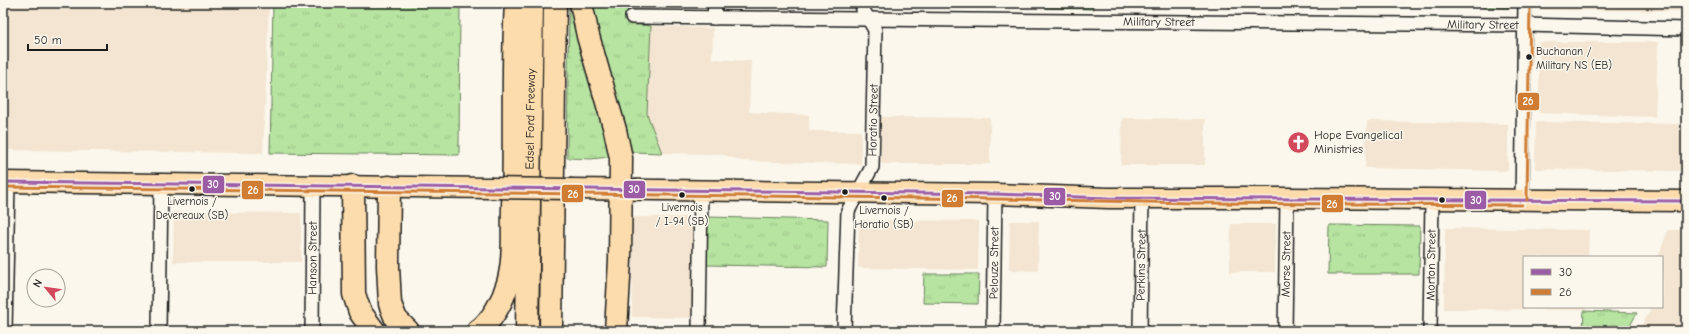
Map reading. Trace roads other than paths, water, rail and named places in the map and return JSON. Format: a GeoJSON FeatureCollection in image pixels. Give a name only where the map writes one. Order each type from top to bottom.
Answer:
{"type":"FeatureCollection","features":[{"type":"Feature","properties":{"kind":"highway"},"geometry":{"type":"LineString","coordinates":[[478,331],[492,315],[502,299],[510,272],[515,151],[514,40],[516,3]]}},
{"type":"Feature","properties":{"kind":"highway","name":"Edsel Ford Freeway"},"geometry":{"type":"LineString","coordinates":[[527,331],[532,3]]}},
{"type":"Feature","properties":{"kind":"highway","name":"Edsel Ford Freeway"},"geometry":{"type":"LineString","coordinates":[[551,331],[555,3]]}},
{"type":"Feature","properties":{"kind":"highway"},"geometry":{"type":"LineString","coordinates":[[581,3],[588,36],[615,130],[620,158],[615,189],[618,327]]}},
{"type":"Feature","properties":{"kind":"highway"},"geometry":{"type":"LineString","coordinates":[[352,186],[354,294],[360,312],[374,331]]}},
{"type":"Feature","properties":{"kind":"highway"},"geometry":{"type":"LineString","coordinates":[[389,187],[388,266],[390,304],[396,319],[408,331]]}},
{"type":"Feature","properties":{"kind":"main road"},"geometry":{"type":"LineString","coordinates":[[5,182],[857,192],[1142,198],[1686,201]]}},
{"type":"Feature","properties":{"kind":"street"},"geometry":{"type":"LineString","coordinates":[[714,18],[715,3]]}},
{"type":"Feature","properties":{"kind":"street","name":"Horatio Street"},"geometry":{"type":"LineString","coordinates":[[844,331],[848,211],[872,167],[875,30],[862,10],[862,3]]}},
{"type":"Feature","properties":{"kind":"street"},"geometry":{"type":"LineString","coordinates":[[1522,200],[1525,3]]}},
{"type":"Feature","properties":{"kind":"street","name":"Military Street"},"geometry":{"type":"LineString","coordinates":[[632,17],[1525,25],[1686,29]]}},
{"type":"Feature","properties":{"kind":"street"},"geometry":{"type":"LineString","coordinates":[[5,182],[6,331]]}},
{"type":"Feature","properties":{"kind":"street"},"geometry":{"type":"LineString","coordinates":[[159,331],[161,184]]}},
{"type":"Feature","properties":{"kind":"street","name":"Hanson Street"},"geometry":{"type":"LineString","coordinates":[[312,331],[313,186]]}},
{"type":"Feature","properties":{"kind":"street"},"geometry":{"type":"LineString","coordinates":[[699,331],[701,190]]}},
{"type":"Feature","properties":{"kind":"street","name":"Pelouze Street"},"geometry":{"type":"LineString","coordinates":[[993,331],[995,194]]}},
{"type":"Feature","properties":{"kind":"street","name":"Perkins Street"},"geometry":{"type":"LineString","coordinates":[[1140,331],[1142,198]]}},
{"type":"Feature","properties":{"kind":"street","name":"Morse Street"},"geometry":{"type":"LineString","coordinates":[[1285,331],[1287,198]]}},
{"type":"Feature","properties":{"kind":"street","name":"Morton Street"},"geometry":{"type":"LineString","coordinates":[[1430,331],[1432,199]]}},
{"type":"Feature","properties":{"kind":"place","name":"Buchanan / Military NS (EB)"},"geometry":{"type":"Point","coordinates":[1529,57]}},
{"type":"Feature","properties":{"kind":"place","name":"Hope Evangelical Ministries"},"geometry":{"type":"Point","coordinates":[1298,142]}},
{"type":"Feature","properties":{"kind":"place","name":"Livernois / Devereaux (SB)"},"geometry":{"type":"Point","coordinates":[192,189]}},
{"type":"Feature","properties":{"kind":"place","name":"Livernois / I-94 (SB)"},"geometry":{"type":"Point","coordinates":[682,195]}},
{"type":"Feature","properties":{"kind":"place","name":"Livernois / Horatio (SB)"},"geometry":{"type":"Point","coordinates":[884,198]}}]}
